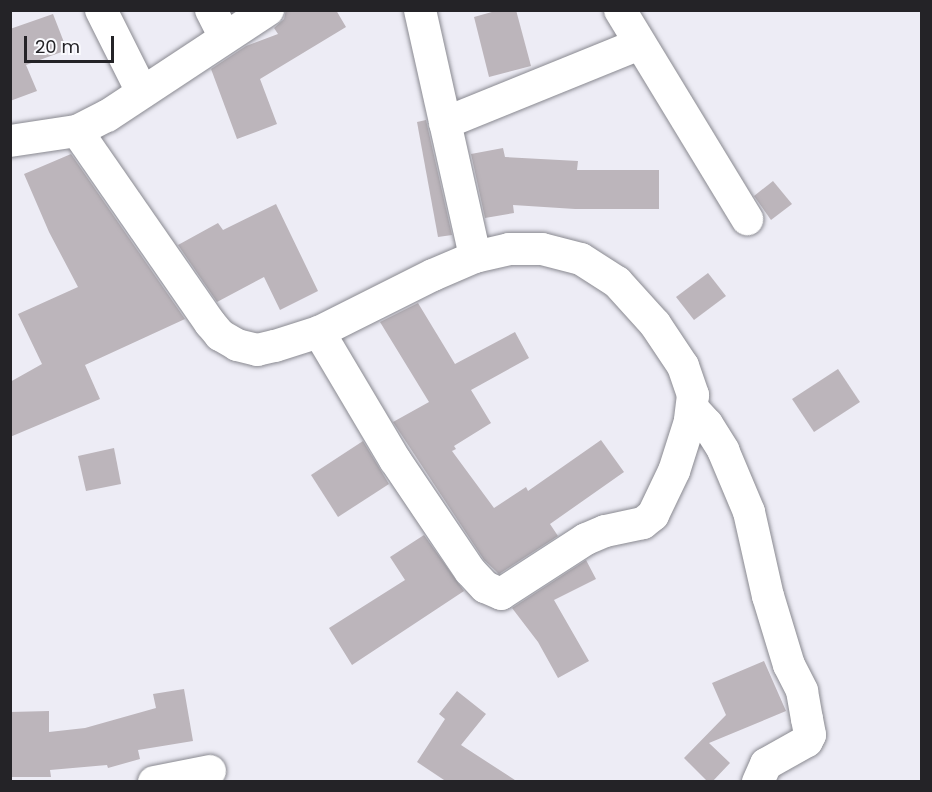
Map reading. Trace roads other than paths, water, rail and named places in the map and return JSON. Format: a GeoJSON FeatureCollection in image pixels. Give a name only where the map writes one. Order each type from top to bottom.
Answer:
{"type":"FeatureCollection","features":[{"type":"Feature","properties":{"kind":"street"},"geometry":{"type":"LineString","coordinates":[[101,10],[142,92]]}},
{"type":"Feature","properties":{"kind":"street"},"geometry":{"type":"LineString","coordinates":[[10,141],[77,131],[142,92],[218,24],[268,10]]}},
{"type":"Feature","properties":{"kind":"street"},"geometry":{"type":"LineString","coordinates":[[420,10],[475,258]]}},
{"type":"Feature","properties":{"kind":"street"},"geometry":{"type":"LineString","coordinates":[[620,10],[747,219]]}},
{"type":"Feature","properties":{"kind":"street"},"geometry":{"type":"LineString","coordinates":[[445,123],[640,44]]}},
{"type":"Feature","properties":{"kind":"street"},"geometry":{"type":"LineString","coordinates":[[77,131],[220,334],[237,345],[257,350],[318,332],[433,275],[475,258],[509,249],[542,249],[581,259],[616,282],[655,324],[683,366],[693,395],[692,408],[674,471],[653,515],[643,523],[605,531],[586,539],[501,594],[485,587],[470,571],[395,460],[318,332]]}},
{"type":"Feature","properties":{"kind":"street"},"geometry":{"type":"LineString","coordinates":[[692,408],[707,424],[723,450],[749,512],[768,596],[789,665],[802,691],[807,718],[810,735],[807,741],[766,764],[758,782]]}},
{"type":"Feature","properties":{"kind":"street"},"geometry":{"type":"LineString","coordinates":[[154,782],[210,771]]}}]}
